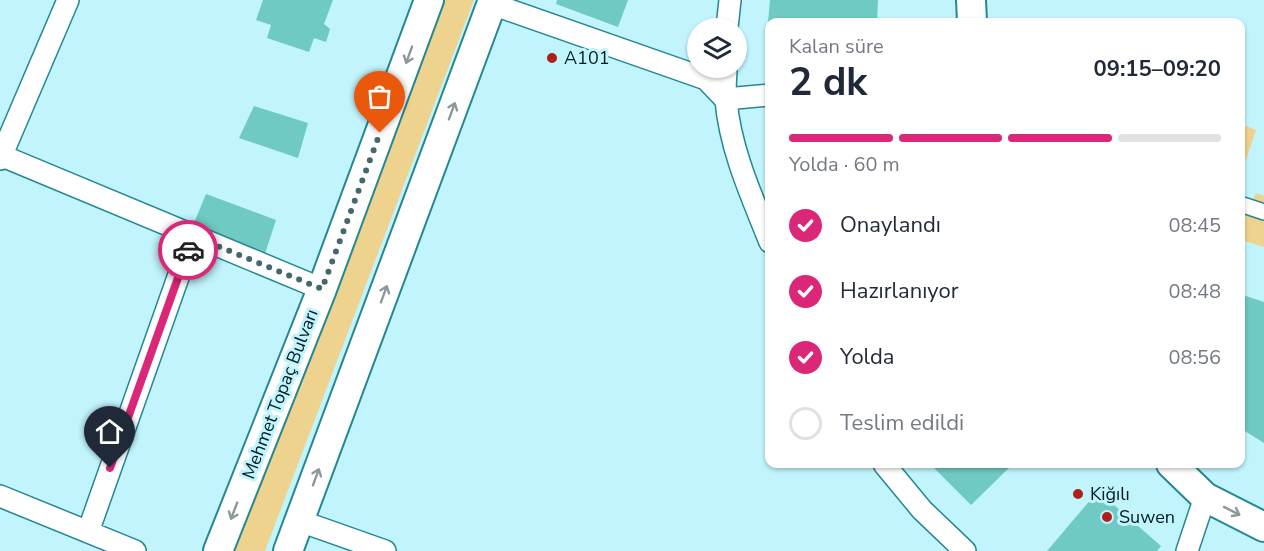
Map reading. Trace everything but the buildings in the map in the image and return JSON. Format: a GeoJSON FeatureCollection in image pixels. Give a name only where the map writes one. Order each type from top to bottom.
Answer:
{"type":"FeatureCollection","features":[{"type":"Feature","properties":{"kind":"main road","name":"Mehmet Topaç Bulvarı"},"geometry":{"type":"LineString","coordinates":[[218,551],[322,289],[429,0]]}},
{"type":"Feature","properties":{"kind":"main road"},"geometry":{"type":"LineString","coordinates":[[971,0],[972,18]]}},
{"type":"Feature","properties":{"kind":"main road"},"geometry":{"type":"LineString","coordinates":[[288,551],[492,2]]}},
{"type":"Feature","properties":{"kind":"main road"},"geometry":{"type":"LineString","coordinates":[[1175,468],[1205,497],[1264,527]]}},
{"type":"Feature","properties":{"kind":"street"},"geometry":{"type":"LineString","coordinates":[[68,0],[0,157],[322,289]]}},
{"type":"Feature","properties":{"kind":"street"},"geometry":{"type":"LineString","coordinates":[[728,18],[730,0]]}},
{"type":"Feature","properties":{"kind":"street"},"geometry":{"type":"LineString","coordinates":[[492,2],[706,79],[725,99]]}},
{"type":"Feature","properties":{"kind":"street"},"geometry":{"type":"LineString","coordinates":[[726,78],[725,99],[730,129],[744,176],[765,229]]}},
{"type":"Feature","properties":{"kind":"street"},"geometry":{"type":"LineString","coordinates":[[725,99],[765,95]]}},
{"type":"Feature","properties":{"kind":"street"},"geometry":{"type":"LineString","coordinates":[[1245,206],[1264,212]]}},
{"type":"Feature","properties":{"kind":"street"},"geometry":{"type":"LineString","coordinates":[[88,532],[193,236]]}},
{"type":"Feature","properties":{"kind":"street"},"geometry":{"type":"LineString","coordinates":[[887,468],[922,510],[965,551]]}},
{"type":"Feature","properties":{"kind":"street"},"geometry":{"type":"LineString","coordinates":[[0,496],[135,551]]}},
{"type":"Feature","properties":{"kind":"street"},"geometry":{"type":"LineString","coordinates":[[1187,551],[1205,497]]}},
{"type":"Feature","properties":{"kind":"street"},"geometry":{"type":"LineString","coordinates":[[300,521],[385,551]]}},
{"type":"Feature","properties":{"kind":"shaded area"},"geometry":{"type":"Polygon","coordinates":[[[442,0],[474,0],[265,551],[232,551],[442,0]]]}},
{"type":"Feature","properties":{"kind":"shaded area"},"geometry":{"type":"Polygon","coordinates":[[[1245,126],[1256,130],[1245,163],[1245,126]]]}},
{"type":"Feature","properties":{"kind":"shaded area"},"geometry":{"type":"Polygon","coordinates":[[[1256,193],[1264,196],[1264,247],[1245,241],[1245,198],[1253,200],[1256,193]]]}},
{"type":"Feature","properties":{"kind":"way so far"},"geometry":{"type":"LineString","coordinates":[[188,250],[193,236],[322,289],[380,133]]}},
{"type":"Feature","properties":{"kind":"place","name":"A101"},"geometry":{"type":"Point","coordinates":[552,58]}},
{"type":"Feature","properties":{"kind":"place","name":"Kiğılı"},"geometry":{"type":"Point","coordinates":[1078,494]}},
{"type":"Feature","properties":{"kind":"place","name":"Suwen"},"geometry":{"type":"Point","coordinates":[1107,517]}},
{"type":"Feature","properties":{"kind":"route"},"geometry":{"type":"LineString","coordinates":[[110,468],[188,250]]}}]}
